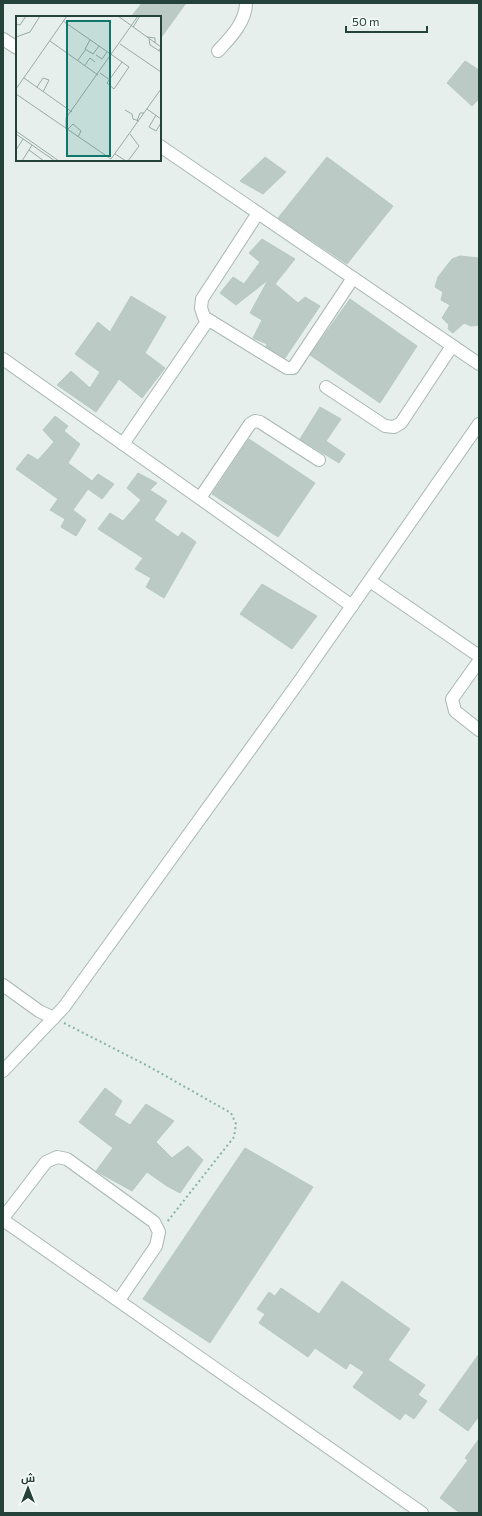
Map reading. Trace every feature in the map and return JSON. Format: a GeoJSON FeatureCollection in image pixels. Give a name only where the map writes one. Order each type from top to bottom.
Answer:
{"type":"FeatureCollection","features":[{"type":"Feature","properties":{"kind":"lane"},"geometry":{"type":"LineString","coordinates":[[218,51],[234,34],[246,9],[246,3]]}},
{"type":"Feature","properties":{"kind":"lane"},"geometry":{"type":"LineString","coordinates":[[3,39],[16,47]]}},
{"type":"Feature","properties":{"kind":"lane"},"geometry":{"type":"LineString","coordinates":[[161,147],[479,364]]}},
{"type":"Feature","properties":{"kind":"lane"},"geometry":{"type":"LineString","coordinates":[[258,213],[202,299],[201,308],[204,317],[208,320],[287,368],[293,368],[353,278]]}},
{"type":"Feature","properties":{"kind":"lane"},"geometry":{"type":"LineString","coordinates":[[123,444],[208,320]]}},
{"type":"Feature","properties":{"kind":"lane"},"geometry":{"type":"LineString","coordinates":[[326,387],[385,426],[394,427],[401,423],[452,346]]}},
{"type":"Feature","properties":{"kind":"lane"},"geometry":{"type":"LineString","coordinates":[[3,359],[352,606]]}},
{"type":"Feature","properties":{"kind":"lane"},"geometry":{"type":"LineString","coordinates":[[200,498],[250,424],[255,421],[260,422],[319,460]]}},
{"type":"Feature","properties":{"kind":"lane"},"geometry":{"type":"LineString","coordinates":[[3,1071],[64,1007],[370,581],[479,424]]}},
{"type":"Feature","properties":{"kind":"lane"},"geometry":{"type":"LineString","coordinates":[[370,581],[479,656]]}},
{"type":"Feature","properties":{"kind":"lane"},"geometry":{"type":"LineString","coordinates":[[479,661],[452,699],[455,711],[479,730]]}},
{"type":"Feature","properties":{"kind":"lane"},"geometry":{"type":"LineString","coordinates":[[3,986],[38,1011],[54,1018]]}},
{"type":"Feature","properties":{"kind":"lane"},"geometry":{"type":"LineString","coordinates":[[119,1300],[156,1246],[160,1232],[154,1222],[67,1159],[57,1157],[46,1162],[3,1219],[422,1513]]}},
{"type":"Feature","properties":{"kind":"path"},"geometry":{"type":"LineString","coordinates":[[54,1018],[148,1066],[231,1113],[236,1124],[234,1138],[160,1232]]}},
{"type":"Feature","properties":{"kind":"building"},"geometry":{"type":"Polygon","coordinates":[[[142,3],[186,3],[161,38],[161,16],[132,16],[142,3]]]}},
{"type":"Feature","properties":{"kind":"building"},"geometry":{"type":"Polygon","coordinates":[[[465,61],[479,70],[479,99],[472,106],[447,83],[465,61]]]}},
{"type":"Feature","properties":{"kind":"building"},"geometry":{"type":"Polygon","coordinates":[[[265,157],[286,172],[263,194],[240,181],[265,157]]]}},
{"type":"Feature","properties":{"kind":"building"},"geometry":{"type":"Polygon","coordinates":[[[327,157],[393,206],[347,264],[278,218],[327,157]]]}},
{"type":"Feature","properties":{"kind":"building"},"geometry":{"type":"Polygon","coordinates":[[[262,239],[295,259],[275,284],[298,303],[305,297],[320,306],[285,358],[266,347],[267,344],[253,338],[262,320],[250,313],[268,280],[236,305],[220,293],[233,277],[244,284],[260,262],[249,253],[262,239]]]}},
{"type":"Feature","properties":{"kind":"building"},"geometry":{"type":"Polygon","coordinates":[[[460,256],[479,258],[479,325],[471,326],[464,323],[453,333],[448,329],[449,325],[442,318],[450,305],[441,300],[443,292],[435,287],[438,277],[452,259],[460,256]]]}},
{"type":"Feature","properties":{"kind":"building"},"geometry":{"type":"Polygon","coordinates":[[[131,296],[166,317],[145,353],[165,368],[142,398],[119,379],[96,412],[57,385],[71,371],[90,388],[100,372],[75,354],[98,322],[110,332],[131,296]]]}},
{"type":"Feature","properties":{"kind":"building"},"geometry":{"type":"Polygon","coordinates":[[[350,299],[417,346],[380,403],[310,355],[350,299]]]}},
{"type":"Feature","properties":{"kind":"building"},"geometry":{"type":"Polygon","coordinates":[[[320,407],[341,419],[326,441],[345,454],[339,463],[300,439],[320,407]]]}},
{"type":"Feature","properties":{"kind":"building"},"geometry":{"type":"Polygon","coordinates":[[[55,416],[68,426],[64,431],[80,444],[68,463],[92,481],[98,474],[114,484],[102,499],[88,489],[73,510],[86,520],[76,536],[61,527],[65,519],[50,510],[58,499],[16,469],[28,454],[38,460],[54,442],[43,430],[55,416]]]}},
{"type":"Feature","properties":{"kind":"building"},"geometry":{"type":"Polygon","coordinates":[[[249,439],[315,483],[278,537],[212,494],[249,439]]]}},
{"type":"Feature","properties":{"kind":"building"},"geometry":{"type":"Polygon","coordinates":[[[138,473],[157,483],[150,490],[167,501],[154,520],[178,537],[182,532],[196,542],[164,598],[146,587],[151,578],[135,569],[143,558],[98,529],[110,513],[123,521],[141,500],[127,488],[138,473]]]}},
{"type":"Feature","properties":{"kind":"building"},"geometry":{"type":"Polygon","coordinates":[[[262,584],[317,616],[292,649],[240,614],[262,584]]]}},
{"type":"Feature","properties":{"kind":"building"},"geometry":{"type":"Polygon","coordinates":[[[105,1088],[122,1101],[114,1115],[130,1125],[146,1104],[174,1121],[156,1142],[172,1158],[188,1146],[203,1160],[180,1193],[147,1172],[132,1191],[96,1171],[113,1148],[79,1122],[105,1088]]]}},
{"type":"Feature","properties":{"kind":"building"},"geometry":{"type":"Polygon","coordinates":[[[245,1148],[313,1187],[210,1343],[143,1299],[245,1148]]]}},
{"type":"Feature","properties":{"kind":"building"},"geometry":{"type":"Polygon","coordinates":[[[342,1281],[410,1329],[388,1360],[425,1385],[418,1395],[427,1401],[414,1419],[405,1413],[400,1420],[353,1387],[364,1372],[350,1363],[346,1369],[315,1348],[308,1357],[259,1323],[265,1314],[257,1309],[269,1292],[275,1296],[281,1288],[319,1314],[342,1281]]]}},
{"type":"Feature","properties":{"kind":"building"},"geometry":{"type":"Polygon","coordinates":[[[479,1354],[479,1416],[468,1431],[439,1410],[479,1354]]]}},
{"type":"Feature","properties":{"kind":"building"},"geometry":{"type":"Polygon","coordinates":[[[479,1439],[479,1513],[460,1513],[440,1498],[468,1460],[465,1458],[479,1439]]]}}]}
